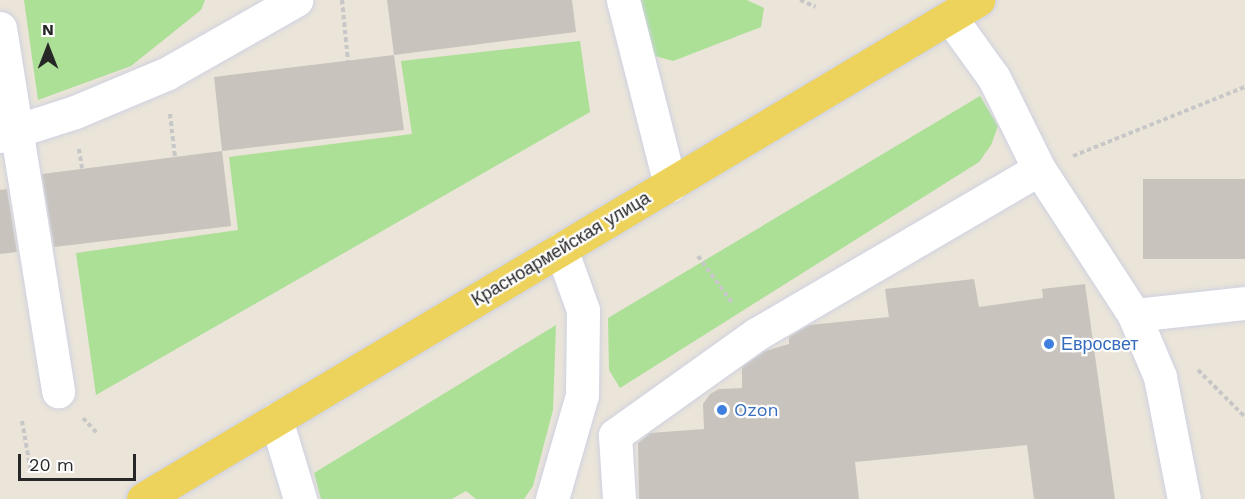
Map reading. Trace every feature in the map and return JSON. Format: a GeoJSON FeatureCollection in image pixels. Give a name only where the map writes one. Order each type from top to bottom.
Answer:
{"type":"FeatureCollection","features":[{"type":"Feature","properties":{"kind":"main road","name":"Красноармейская улица"},"geometry":{"type":"LineString","coordinates":[[143,499],[978,0]]}},
{"type":"Feature","properties":{"kind":"street"},"geometry":{"type":"LineString","coordinates":[[8,135],[166,74],[296,0]]}},
{"type":"Feature","properties":{"kind":"street"},"geometry":{"type":"LineString","coordinates":[[623,0],[670,185]]}},
{"type":"Feature","properties":{"kind":"street"},"geometry":{"type":"LineString","coordinates":[[950,17],[994,78],[1039,169],[1134,315],[1160,377],[1184,499]]}},
{"type":"Feature","properties":{"kind":"street"},"geometry":{"type":"LineString","coordinates":[[0,28],[8,135],[58,391]]}},
{"type":"Feature","properties":{"kind":"street"},"geometry":{"type":"LineString","coordinates":[[619,499],[615,435],[755,334],[1039,169]]}},
{"type":"Feature","properties":{"kind":"street"},"geometry":{"type":"LineString","coordinates":[[552,499],[582,395],[584,310],[561,249]]}},
{"type":"Feature","properties":{"kind":"street"},"geometry":{"type":"LineString","coordinates":[[1134,315],[1245,303]]}},
{"type":"Feature","properties":{"kind":"street"},"geometry":{"type":"LineString","coordinates":[[276,419],[300,499]]}},
{"type":"Feature","properties":{"kind":"path"},"geometry":{"type":"LineString","coordinates":[[342,0],[348,60]]}},
{"type":"Feature","properties":{"kind":"path"},"geometry":{"type":"LineString","coordinates":[[800,0],[816,7]]}},
{"type":"Feature","properties":{"kind":"path"},"geometry":{"type":"LineString","coordinates":[[1039,169],[1245,87]]}},
{"type":"Feature","properties":{"kind":"path"},"geometry":{"type":"LineString","coordinates":[[698,256],[755,334]]}},
{"type":"Feature","properties":{"kind":"path"},"geometry":{"type":"LineString","coordinates":[[22,421],[31,472]]}},
{"type":"Feature","properties":{"kind":"green space"},"geometry":{"type":"Polygon","coordinates":[[[24,0],[205,0],[201,10],[131,66],[38,100],[24,0]]]}},
{"type":"Feature","properties":{"kind":"green space"},"geometry":{"type":"Polygon","coordinates":[[[637,0],[747,0],[764,8],[761,27],[673,61],[648,54],[637,0]]]}},
{"type":"Feature","properties":{"kind":"green space"},"geometry":{"type":"Polygon","coordinates":[[[580,41],[590,112],[96,395],[76,253],[238,230],[229,157],[412,134],[401,61],[580,41]]]}},
{"type":"Feature","properties":{"kind":"green space"},"geometry":{"type":"Polygon","coordinates":[[[980,96],[998,126],[991,145],[979,162],[620,388],[609,370],[608,318],[980,96]]]}},
{"type":"Feature","properties":{"kind":"green space"},"geometry":{"type":"Polygon","coordinates":[[[556,325],[553,410],[533,486],[524,499],[476,499],[466,491],[452,499],[321,499],[314,473],[556,325]]]}},
{"type":"Feature","properties":{"kind":"building"},"geometry":{"type":"Polygon","coordinates":[[[387,0],[572,0],[576,32],[394,55],[387,0]]]}},
{"type":"Feature","properties":{"kind":"building"},"geometry":{"type":"Polygon","coordinates":[[[394,55],[404,130],[222,151],[214,77],[394,55]]]}},
{"type":"Feature","properties":{"kind":"building"},"geometry":{"type":"Polygon","coordinates":[[[222,151],[231,226],[54,247],[42,174],[222,151]]]}},
{"type":"Feature","properties":{"kind":"building"},"geometry":{"type":"Polygon","coordinates":[[[1143,179],[1245,179],[1245,259],[1143,259],[1143,179]]]}},
{"type":"Feature","properties":{"kind":"building"},"geometry":{"type":"Polygon","coordinates":[[[7,189],[17,252],[0,254],[0,190],[7,189]]]}},
{"type":"Feature","properties":{"kind":"building"},"geometry":{"type":"Polygon","coordinates":[[[974,279],[979,307],[1043,298],[1042,289],[1085,284],[1115,499],[1034,499],[1027,445],[855,462],[859,499],[639,499],[638,443],[650,433],[704,429],[703,404],[710,394],[719,389],[742,388],[742,367],[765,351],[789,344],[789,337],[809,325],[889,317],[885,289],[974,279]]]}},
{"type":"Feature","properties":{"kind":"place","name":"Евросвет"},"geometry":{"type":"Point","coordinates":[1049,344]}},
{"type":"Feature","properties":{"kind":"place","name":"Ozon"},"geometry":{"type":"Point","coordinates":[722,410]}}]}
